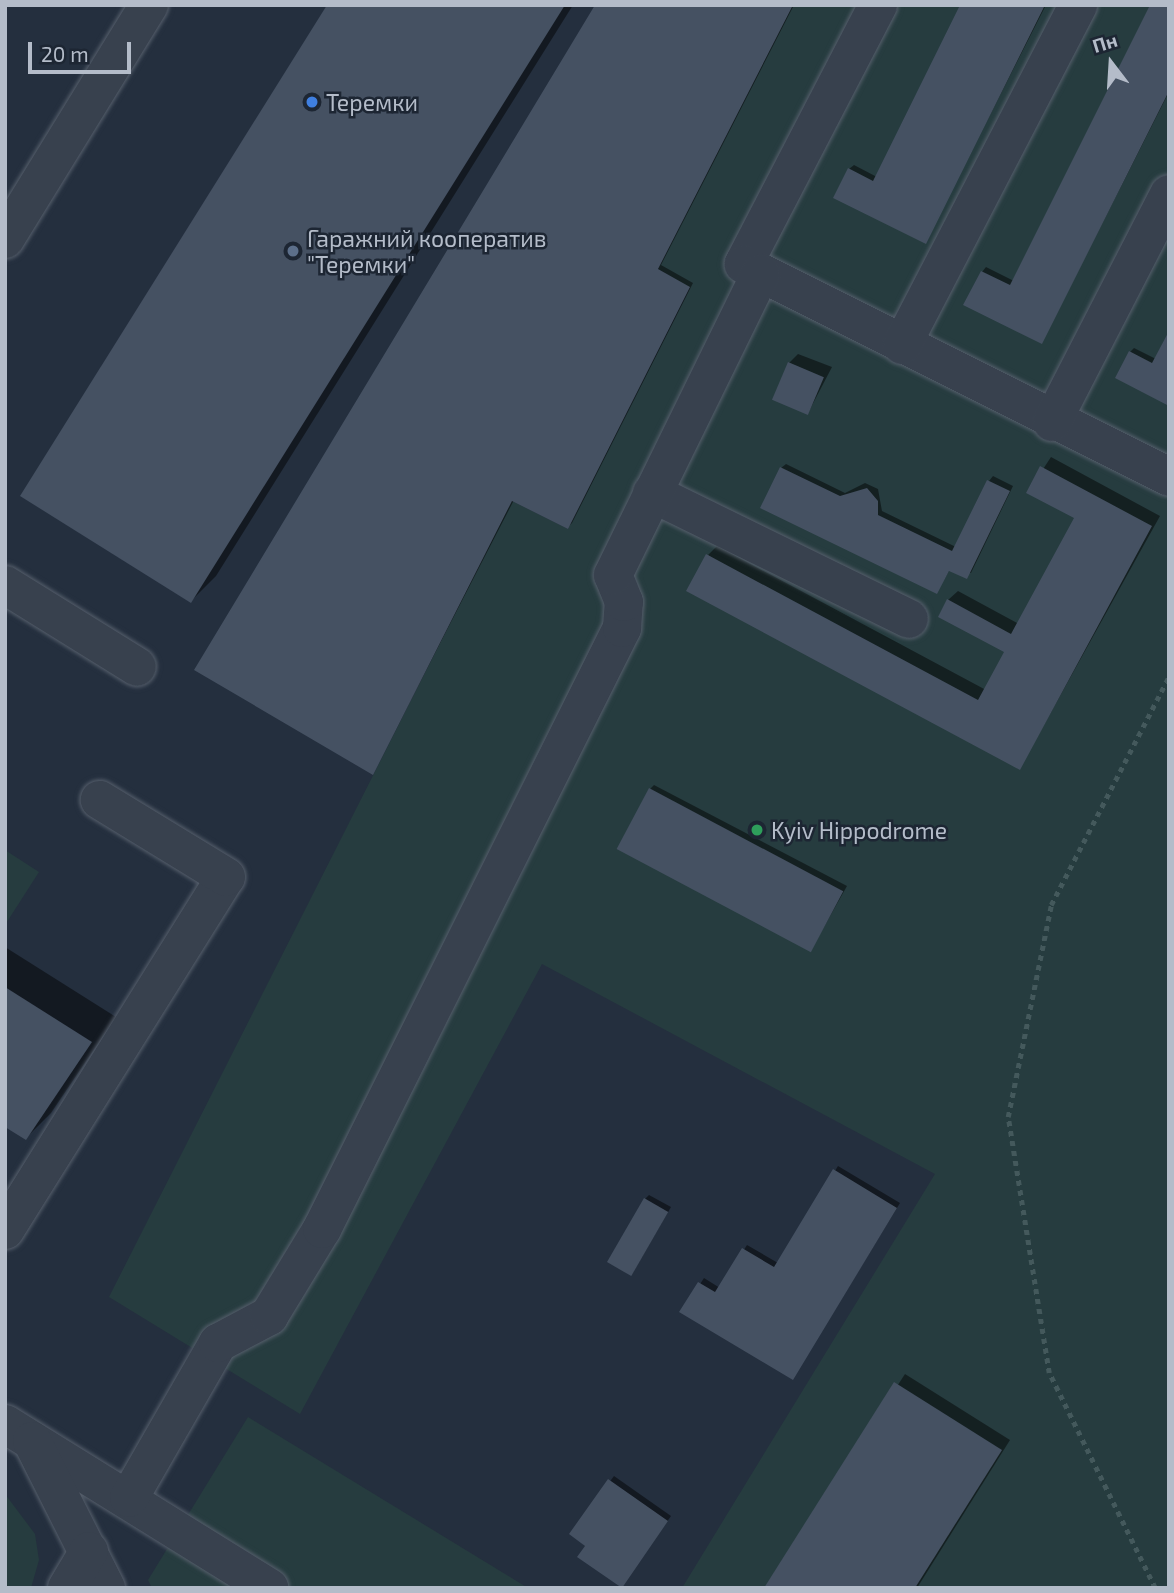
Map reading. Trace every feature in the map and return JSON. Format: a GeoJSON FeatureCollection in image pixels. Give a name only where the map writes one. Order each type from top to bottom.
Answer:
{"type":"FeatureCollection","features":[{"type":"Feature","properties":{"kind":"street"},"geometry":{"type":"LineString","coordinates":[[5,239],[149,5]]}},
{"type":"Feature","properties":{"kind":"street"},"geometry":{"type":"LineString","coordinates":[[878,5],[744,264],[1052,422],[1169,477]]}},
{"type":"Feature","properties":{"kind":"street"},"geometry":{"type":"LineString","coordinates":[[902,345],[1078,5]]}},
{"type":"Feature","properties":{"kind":"street"},"geometry":{"type":"LineString","coordinates":[[1052,422],[1169,194]]}},
{"type":"Feature","properties":{"kind":"street"},"geometry":{"type":"LineString","coordinates":[[130,1498],[218,1343],[269,1316],[322,1228],[622,628],[624,602],[613,575],[761,273]]}},
{"type":"Feature","properties":{"kind":"street"},"geometry":{"type":"LineString","coordinates":[[652,493],[909,619]]}},
{"type":"Feature","properties":{"kind":"street"},"geometry":{"type":"LineString","coordinates":[[5,585],[137,667]]}},
{"type":"Feature","properties":{"kind":"street"},"geometry":{"type":"LineString","coordinates":[[5,1230],[226,877],[100,800]]}},
{"type":"Feature","properties":{"kind":"street"},"geometry":{"type":"LineString","coordinates":[[19,1432],[130,1498],[269,1588]]}},
{"type":"Feature","properties":{"kind":"street"},"geometry":{"type":"LineString","coordinates":[[19,1432],[89,1552],[106,1588]]}},
{"type":"Feature","properties":{"kind":"street"},"geometry":{"type":"LineString","coordinates":[[67,1588],[89,1552]]}},
{"type":"Feature","properties":{"kind":"path"},"geometry":{"type":"LineString","coordinates":[[1155,1588],[1049,1373],[1008,1117],[1051,905],[1169,676]]}},
{"type":"Feature","properties":{"kind":"green space","name":"Kyiv Hippodrome"},"geometry":{"type":"Polygon","coordinates":[[[793,5],[1169,5],[1169,1588],[682,1588],[935,1174],[542,964],[300,1414],[109,1297],[512,501],[568,529],[690,288],[658,269],[793,5]]]}},
{"type":"Feature","properties":{"kind":"green space"},"geometry":{"type":"Polygon","coordinates":[[[5,850],[39,872],[5,925],[5,850]]]}},
{"type":"Feature","properties":{"kind":"green space"},"geometry":{"type":"Polygon","coordinates":[[[248,1417],[528,1588],[152,1588],[148,1580],[248,1417]]]}},
{"type":"Feature","properties":{"kind":"green space"},"geometry":{"type":"Polygon","coordinates":[[[5,1494],[35,1534],[39,1560],[31,1588],[5,1588],[5,1494]]]}},
{"type":"Feature","properties":{"kind":"building","name":"Гаражний кооператив \"Теремки\""},"geometry":{"type":"Polygon","coordinates":[[[327,5],[565,5],[191,603],[20,496],[327,5]]]}},
{"type":"Feature","properties":{"kind":"building"},"geometry":{"type":"Polygon","coordinates":[[[595,5],[793,5],[658,269],[690,287],[568,529],[512,501],[373,775],[194,670],[595,5]]]}},
{"type":"Feature","properties":{"kind":"building"},"geometry":{"type":"Polygon","coordinates":[[[960,5],[1045,5],[926,244],[833,198],[848,168],[873,181],[960,5]]]}},
{"type":"Feature","properties":{"kind":"building"},"geometry":{"type":"Polygon","coordinates":[[[1150,5],[1169,5],[1169,91],[1042,344],[963,305],[981,271],[1010,285],[1150,5]]]}},
{"type":"Feature","properties":{"kind":"building"},"geometry":{"type":"Polygon","coordinates":[[[1169,331],[1169,406],[1115,378],[1129,351],[1152,363],[1169,331]]]}},
{"type":"Feature","properties":{"kind":"building"},"geometry":{"type":"Polygon","coordinates":[[[788,362],[824,377],[808,415],[772,400],[788,362]]]}},
{"type":"Feature","properties":{"kind":"building"},"geometry":{"type":"Polygon","coordinates":[[[1040,466],[1152,526],[1020,770],[686,591],[706,554],[978,700],[1004,652],[938,617],[947,599],[1011,634],[1074,518],[1026,493],[1040,466]]]}},
{"type":"Feature","properties":{"kind":"building"},"geometry":{"type":"Polygon","coordinates":[[[780,467],[840,496],[867,488],[878,501],[878,515],[952,551],[987,480],[1010,491],[967,579],[949,571],[937,594],[760,508],[780,467]]]}},
{"type":"Feature","properties":{"kind":"building"},"geometry":{"type":"Polygon","coordinates":[[[649,788],[843,891],[811,952],[617,849],[649,788]]]}},
{"type":"Feature","properties":{"kind":"building"},"geometry":{"type":"Polygon","coordinates":[[[5,987],[92,1042],[26,1140],[5,1127],[5,987]]]}},
{"type":"Feature","properties":{"kind":"building"},"geometry":{"type":"Polygon","coordinates":[[[833,1169],[897,1208],[793,1380],[679,1312],[698,1282],[715,1292],[742,1248],[774,1267],[833,1169]]]}},
{"type":"Feature","properties":{"kind":"building"},"geometry":{"type":"Polygon","coordinates":[[[644,1198],[668,1212],[631,1276],[607,1262],[644,1198]]]}},
{"type":"Feature","properties":{"kind":"building"},"geometry":{"type":"Polygon","coordinates":[[[894,1382],[1002,1450],[915,1588],[764,1588],[894,1382]]]}},
{"type":"Feature","properties":{"kind":"building"},"geometry":{"type":"Polygon","coordinates":[[[608,1479],[668,1521],[622,1588],[577,1557],[585,1546],[569,1534],[608,1479]]]}},
{"type":"Feature","properties":{"kind":"place","name":"Теремки"},"geometry":{"type":"Point","coordinates":[312,102]}},
{"type":"Feature","properties":{"kind":"place","name":"Гаражний кооператив \"Теремки\""},"geometry":{"type":"Point","coordinates":[293,251]}},
{"type":"Feature","properties":{"kind":"place","name":"Kyiv Hippodrome"},"geometry":{"type":"Point","coordinates":[757,830]}}]}
